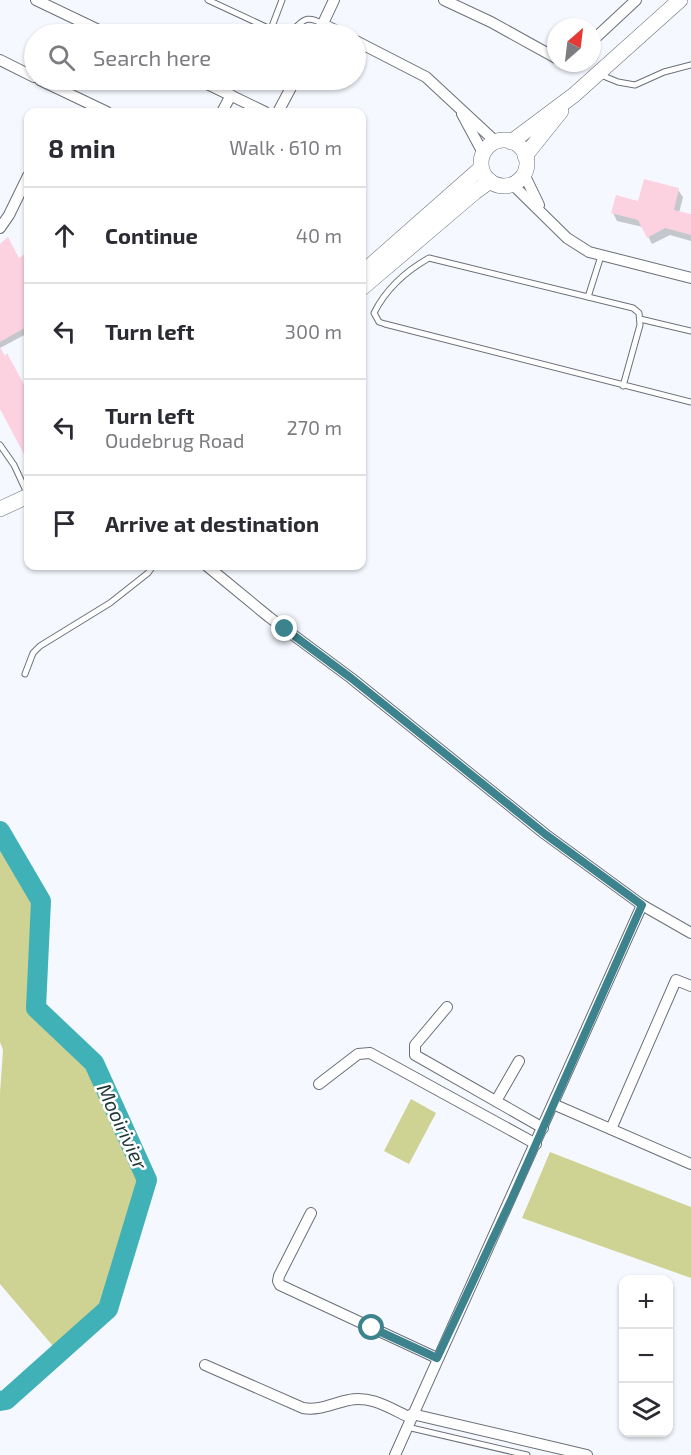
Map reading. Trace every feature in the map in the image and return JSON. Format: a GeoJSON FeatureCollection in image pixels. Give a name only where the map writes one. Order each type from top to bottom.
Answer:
{"type":"FeatureCollection","features":[{"type":"Feature","properties":{"kind":"main road"},"geometry":{"type":"LineString","coordinates":[[525,156],[574,95],[680,0]]}},
{"type":"Feature","properties":{"kind":"main road"},"geometry":{"type":"LineString","coordinates":[[366,270],[485,167],[503,142],[574,95]]}},
{"type":"Feature","properties":{"kind":"main road"},"geometry":{"type":"LineString","coordinates":[[485,167],[503,186],[518,179],[526,162],[525,156],[520,147],[503,142]]}},
{"type":"Feature","properties":{"kind":"main road"},"geometry":{"type":"LineString","coordinates":[[366,285],[475,192],[485,167]]}},
{"type":"Feature","properties":{"kind":"main road"},"geometry":{"type":"LineString","coordinates":[[0,509],[24,498]]}},
{"type":"Feature","properties":{"kind":"street"},"geometry":{"type":"LineString","coordinates":[[36,0],[85,24]]}},
{"type":"Feature","properties":{"kind":"street"},"geometry":{"type":"LineString","coordinates":[[322,24],[334,0]]}},
{"type":"Feature","properties":{"kind":"street"},"geometry":{"type":"LineString","coordinates":[[444,0],[547,53]]}},
{"type":"Feature","properties":{"kind":"street"},"geometry":{"type":"LineString","coordinates":[[601,33],[636,0]]}},
{"type":"Feature","properties":{"kind":"street"},"geometry":{"type":"LineString","coordinates":[[366,46],[426,77],[503,142]]}},
{"type":"Feature","properties":{"kind":"street"},"geometry":{"type":"LineString","coordinates":[[0,60],[24,72]]}},
{"type":"Feature","properties":{"kind":"street"},"geometry":{"type":"LineString","coordinates":[[61,90],[99,108]]}},
{"type":"Feature","properties":{"kind":"street"},"geometry":{"type":"LineString","coordinates":[[220,90],[257,108]]}},
{"type":"Feature","properties":{"kind":"street"},"geometry":{"type":"LineString","coordinates":[[280,108],[290,90]]}},
{"type":"Feature","properties":{"kind":"street"},"geometry":{"type":"LineString","coordinates":[[224,108],[231,95]]}},
{"type":"Feature","properties":{"kind":"street"},"geometry":{"type":"LineString","coordinates":[[458,106],[485,167]]}},
{"type":"Feature","properties":{"kind":"street"},"geometry":{"type":"LineString","coordinates":[[518,179],[544,214],[567,238],[589,252],[691,278]]}},
{"type":"Feature","properties":{"kind":"street"},"geometry":{"type":"LineString","coordinates":[[1,224],[24,183]]}},
{"type":"Feature","properties":{"kind":"street"},"geometry":{"type":"LineString","coordinates":[[212,570],[545,834],[642,905],[691,933]]}},
{"type":"Feature","properties":{"kind":"street"},"geometry":{"type":"LineString","coordinates":[[395,1455],[642,905]]}},
{"type":"Feature","properties":{"kind":"street"},"geometry":{"type":"LineString","coordinates":[[611,1129],[676,980],[691,986]]}},
{"type":"Feature","properties":{"kind":"street"},"geometry":{"type":"LineString","coordinates":[[447,1007],[415,1046],[415,1055],[543,1128]]}},
{"type":"Feature","properties":{"kind":"street"},"geometry":{"type":"LineString","coordinates":[[319,1084],[358,1054],[370,1053],[385,1059],[536,1144]]}},
{"type":"Feature","properties":{"kind":"street"},"geometry":{"type":"LineString","coordinates":[[496,1101],[519,1061]]}},
{"type":"Feature","properties":{"kind":"street"},"geometry":{"type":"LineString","coordinates":[[554,1104],[691,1164]]}},
{"type":"Feature","properties":{"kind":"street"},"geometry":{"type":"LineString","coordinates":[[311,1213],[279,1276],[280,1285],[437,1358]]}},
{"type":"Feature","properties":{"kind":"street"},"geometry":{"type":"LineString","coordinates":[[205,1365],[303,1408],[317,1409],[360,1398],[373,1400],[410,1420],[587,1455]]}},
{"type":"Feature","properties":{"kind":"lane"},"geometry":{"type":"LineString","coordinates":[[208,0],[260,24]]}},
{"type":"Feature","properties":{"kind":"lane"},"geometry":{"type":"LineString","coordinates":[[273,24],[282,0]]}},
{"type":"Feature","properties":{"kind":"lane"},"geometry":{"type":"LineString","coordinates":[[297,24],[302,20],[314,19],[317,24]]}},
{"type":"Feature","properties":{"kind":"lane"},"geometry":{"type":"LineString","coordinates":[[597,73],[618,82],[634,85],[664,72],[691,65]]}},
{"type":"Feature","properties":{"kind":"lane"},"geometry":{"type":"LineString","coordinates":[[588,297],[601,256]]}},
{"type":"Feature","properties":{"kind":"lane"},"geometry":{"type":"LineString","coordinates":[[623,386],[640,319],[639,313],[633,308],[429,258],[414,267],[389,290],[374,313],[379,322],[385,324],[623,386],[691,402]]}},
{"type":"Feature","properties":{"kind":"lane"},"geometry":{"type":"LineString","coordinates":[[640,319],[691,331]]}},
{"type":"Feature","properties":{"kind":"lane"},"geometry":{"type":"LineString","coordinates":[[0,445],[14,465],[24,487]]}},
{"type":"Feature","properties":{"kind":"lane"},"geometry":{"type":"LineString","coordinates":[[25,674],[33,653],[40,646],[110,603],[150,570]]}},
{"type":"Feature","properties":{"kind":"lane"},"geometry":{"type":"LineString","coordinates":[[410,1420],[527,1455]]}},
{"type":"Feature","properties":{"kind":"green space"},"geometry":{"type":"Polygon","coordinates":[[[0,831],[41,901],[36,1008],[94,1063],[147,1180],[108,1309],[58,1352],[0,1284],[0,1093],[3,1050],[0,1042],[0,831]]]}},
{"type":"Feature","properties":{"kind":"green space"},"geometry":{"type":"Polygon","coordinates":[[[411,1099],[436,1113],[409,1164],[384,1151],[411,1099]]]}},
{"type":"Feature","properties":{"kind":"green space"},"geometry":{"type":"Polygon","coordinates":[[[550,1152],[691,1207],[691,1278],[522,1218],[550,1152]]]}},
{"type":"Feature","properties":{"kind":"building"},"geometry":{"type":"Polygon","coordinates":[[[644,179],[679,188],[674,210],[691,214],[691,235],[665,228],[647,238],[638,220],[611,213],[616,195],[638,201],[644,179]]]}},
{"type":"Feature","properties":{"kind":"building"},"geometry":{"type":"Polygon","coordinates":[[[8,237],[19,258],[24,255],[24,328],[0,342],[0,244],[8,237]]]}},
{"type":"Feature","properties":{"kind":"building"},"geometry":{"type":"Polygon","coordinates":[[[0,347],[5,356],[7,353],[24,385],[24,454],[0,409],[0,347]]]}},
{"type":"Feature","properties":{"kind":"waterway","name":"Mooirivier"},"geometry":{"type":"LineString","coordinates":[[0,831],[41,901],[36,1008],[94,1063],[147,1180],[108,1309],[6,1400],[0,1401]]}},
{"type":"Feature","properties":{"kind":"route"},"geometry":{"type":"LineString","coordinates":[[285,629],[351,678],[545,834],[642,905],[512,1198],[437,1358],[372,1328]]}}]}
